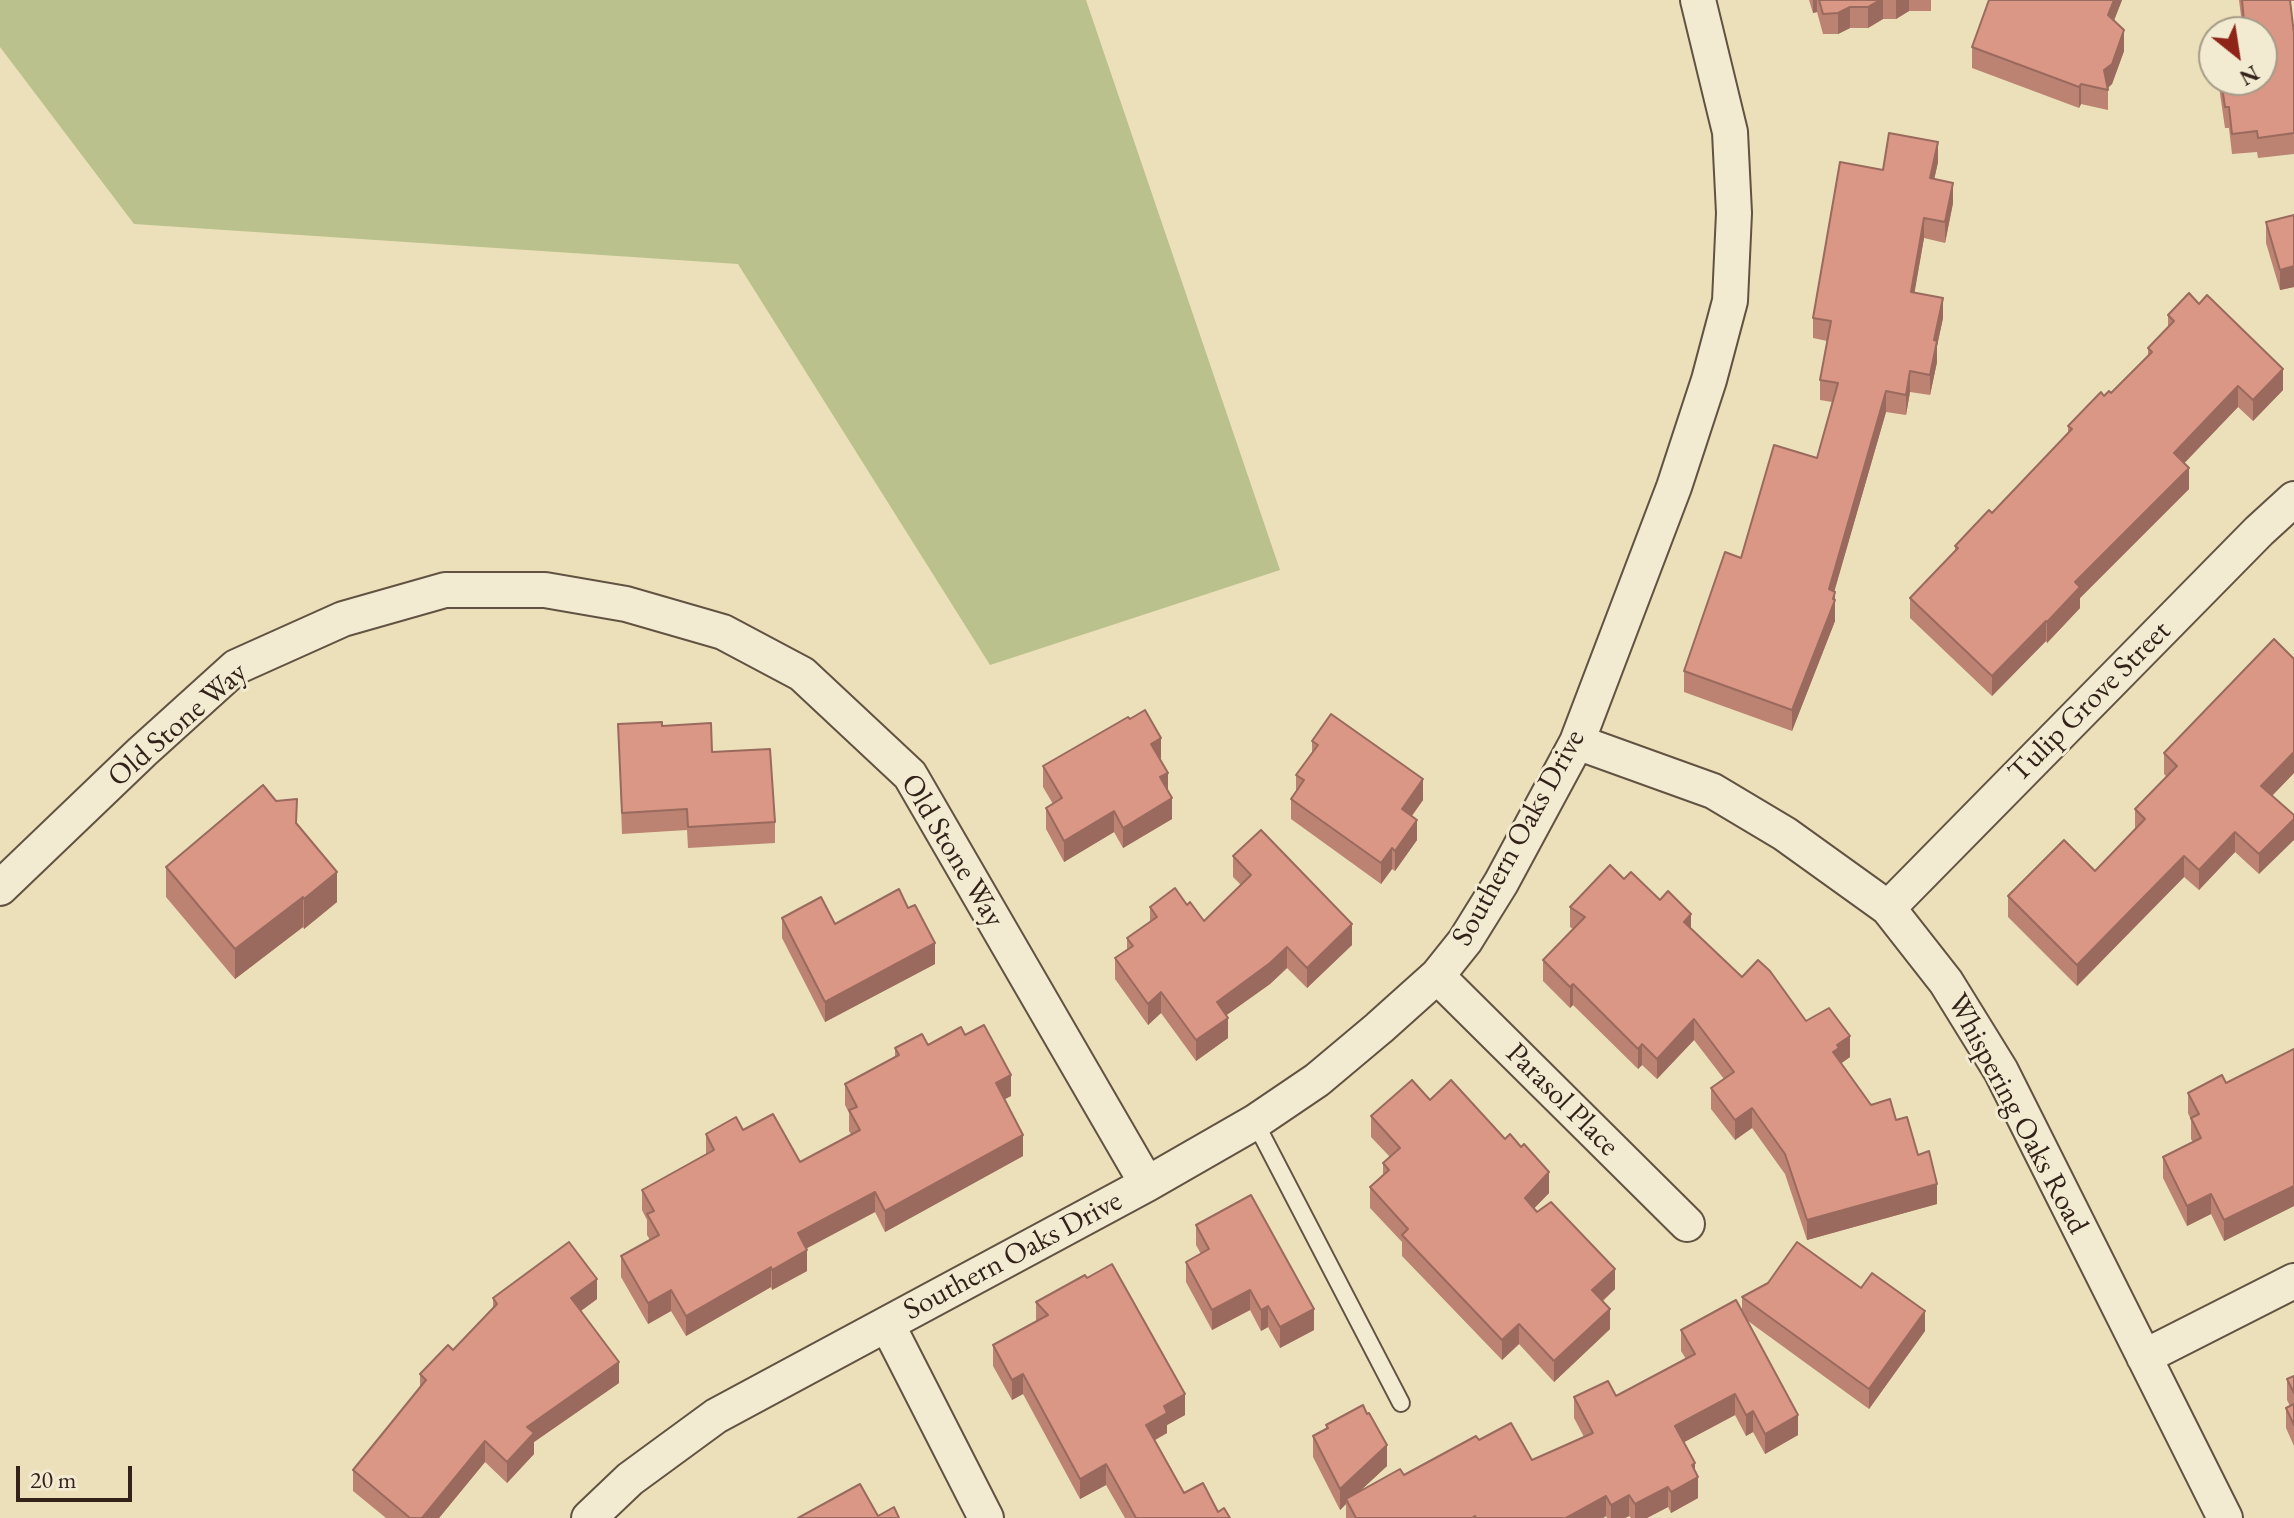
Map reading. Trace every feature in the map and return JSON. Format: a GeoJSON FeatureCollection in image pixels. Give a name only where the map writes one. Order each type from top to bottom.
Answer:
{"type":"FeatureCollection","features":[{"type":"Feature","properties":{"kind":"street","name":"Southern Oaks Drive"},"geometry":{"type":"LineString","coordinates":[[589,1518],[630,1479],[716,1416],[1147,1184],[1255,1122],[1317,1080],[1437,976],[1465,941],[1501,883],[1577,742],[1674,487],[1709,380],[1730,301],[1734,213],[1730,132],[1698,0]]}},
{"type":"Feature","properties":{"kind":"street","name":"Tulip Grove Street"},"geometry":{"type":"LineString","coordinates":[[1888,908],[2294,499]]}},
{"type":"Feature","properties":{"kind":"street","name":"Old Stone Way"},"geometry":{"type":"LineString","coordinates":[[0,888],[236,667],[343,619],[445,590],[545,590],[626,604],[723,632],[802,674],[910,775],[1147,1184]]}},
{"type":"Feature","properties":{"kind":"street","name":"Whispering Oaks Road"},"geometry":{"type":"LineString","coordinates":[[1577,742],[1713,791],[1785,834],[1888,908],[1946,982],[2001,1071],[2225,1518]]}},
{"type":"Feature","properties":{"kind":"street","name":"Parasol Place"},"geometry":{"type":"LineString","coordinates":[[1437,976],[1687,1224]]}},
{"type":"Feature","properties":{"kind":"street"},"geometry":{"type":"LineString","coordinates":[[2144,1357],[2294,1281]]}},
{"type":"Feature","properties":{"kind":"street"},"geometry":{"type":"LineString","coordinates":[[887,1324],[986,1518]]}},
{"type":"Feature","properties":{"kind":"lane"},"geometry":{"type":"LineString","coordinates":[[1255,1122],[1401,1403]]}},
{"type":"Feature","properties":{"kind":"green space"},"geometry":{"type":"Polygon","coordinates":[[[0,0],[1086,0],[1280,570],[990,665],[738,264],[134,224],[0,47],[0,0]]]}},
{"type":"Feature","properties":{"kind":"building"},"geometry":{"type":"Polygon","coordinates":[[[1819,0],[1880,0],[1868,7],[1850,7],[1838,13],[1823,14],[1819,0]]]}},
{"type":"Feature","properties":{"kind":"building"},"geometry":{"type":"Polygon","coordinates":[[[1989,0],[2114,0],[2108,15],[2124,30],[2112,64],[2104,70],[2108,90],[2081,84],[2079,87],[1972,47],[1989,0]]]}},
{"type":"Feature","properties":{"kind":"building"},"geometry":{"type":"Polygon","coordinates":[[[2242,0],[2290,0],[2294,34],[2294,133],[2258,138],[2257,131],[2232,134],[2229,107],[2225,107],[2223,96],[2278,96],[2278,16],[2244,16],[2242,0]]]}},
{"type":"Feature","properties":{"kind":"building"},"geometry":{"type":"Polygon","coordinates":[[[1889,133],[1938,142],[1930,178],[1953,183],[1945,222],[1924,218],[1911,292],[1943,298],[1934,340],[1937,341],[1930,375],[1910,371],[1906,395],[1886,391],[1829,589],[1835,592],[1835,600],[1792,710],[1684,671],[1725,552],[1741,558],[1774,445],[1817,458],[1838,383],[1820,380],[1831,321],[1813,318],[1840,162],[1883,170],[1889,133]]]}},
{"type":"Feature","properties":{"kind":"building"},"geometry":{"type":"Polygon","coordinates":[[[2294,215],[2294,266],[2280,270],[2266,222],[2294,215]]]}},
{"type":"Feature","properties":{"kind":"building"},"geometry":{"type":"Polygon","coordinates":[[[2189,293],[2199,304],[2207,295],[2283,369],[2253,400],[2238,386],[2174,453],[2189,468],[2075,582],[2080,587],[1992,676],[1910,598],[1989,510],[1992,513],[2072,429],[2068,426],[2101,392],[2104,396],[2109,391],[2111,393],[2152,352],[2148,348],[2174,321],[2168,315],[2189,293]]]}},
{"type":"Feature","properties":{"kind":"building"},"geometry":{"type":"Polygon","coordinates":[[[2274,639],[2294,659],[2294,752],[2261,786],[2294,815],[2294,819],[2259,854],[2235,832],[2199,870],[2184,856],[2077,965],[2008,896],[2064,840],[2095,871],[2145,819],[2135,809],[2177,766],[2164,753],[2274,639]]]}},
{"type":"Feature","properties":{"kind":"building"},"geometry":{"type":"Polygon","coordinates":[[[1145,710],[1161,738],[1151,744],[1168,773],[1160,777],[1172,798],[1123,828],[1114,811],[1064,841],[1046,808],[1062,798],[1043,766],[1145,710]]]}},
{"type":"Feature","properties":{"kind":"building"},"geometry":{"type":"Polygon","coordinates":[[[1331,714],[1423,779],[1402,809],[1417,820],[1395,851],[1392,848],[1381,863],[1291,799],[1304,780],[1296,775],[1318,745],[1312,741],[1331,714]]]}},
{"type":"Feature","properties":{"kind":"building"},"geometry":{"type":"Polygon","coordinates":[[[662,722],[662,726],[711,723],[712,752],[770,749],[775,822],[688,827],[687,809],[622,813],[618,724],[662,722]]]}},
{"type":"Feature","properties":{"kind":"building"},"geometry":{"type":"Polygon","coordinates":[[[263,785],[276,801],[297,799],[296,823],[337,872],[235,949],[166,867],[263,785]]]}},
{"type":"Feature","properties":{"kind":"building"},"geometry":{"type":"Polygon","coordinates":[[[1261,830],[1352,924],[1307,968],[1287,947],[1217,1002],[1228,1018],[1196,1040],[1161,992],[1148,1004],[1115,958],[1133,946],[1127,938],[1157,917],[1150,907],[1175,888],[1204,921],[1251,875],[1233,856],[1261,830]]]}},
{"type":"Feature","properties":{"kind":"building"},"geometry":{"type":"Polygon","coordinates":[[[1610,865],[1624,879],[1631,872],[1660,900],[1668,891],[1691,914],[1684,922],[1742,977],[1758,960],[1770,971],[1806,1021],[1829,1008],[1850,1036],[1833,1052],[1871,1105],[1890,1099],[1896,1120],[1907,1117],[1918,1155],[1929,1151],[1937,1184],[1807,1220],[1785,1154],[1752,1108],[1735,1120],[1711,1088],[1734,1072],[1694,1019],[1657,1059],[1642,1044],[1638,1049],[1573,984],[1570,987],[1543,960],[1585,917],[1570,907],[1610,865]]]}},
{"type":"Feature","properties":{"kind":"building"},"geometry":{"type":"Polygon","coordinates":[[[899,889],[908,908],[915,905],[935,943],[825,1002],[782,918],[821,897],[835,924],[899,889]]]}},
{"type":"Feature","properties":{"kind":"building"},"geometry":{"type":"Polygon","coordinates":[[[984,1025],[1011,1075],[996,1083],[1023,1135],[885,1211],[875,1192],[798,1233],[807,1250],[686,1316],[671,1290],[648,1303],[621,1256],[659,1235],[647,1214],[654,1211],[642,1190],[714,1150],[706,1134],[736,1117],[743,1130],[773,1114],[800,1162],[860,1130],[849,1110],[857,1107],[845,1084],[899,1055],[895,1048],[922,1034],[928,1045],[961,1027],[965,1035],[984,1025]]]}},
{"type":"Feature","properties":{"kind":"building"},"geometry":{"type":"Polygon","coordinates":[[[2294,1049],[2294,1186],[2224,1220],[2211,1194],[2187,1206],[2163,1157],[2201,1138],[2191,1118],[2199,1114],[2188,1093],[2222,1075],[2226,1083],[2294,1049]]]}},
{"type":"Feature","properties":{"kind":"building"},"geometry":{"type":"Polygon","coordinates":[[[1412,1080],[1430,1100],[1451,1080],[1505,1139],[1510,1134],[1521,1147],[1524,1144],[1549,1172],[1525,1198],[1537,1212],[1551,1202],[1615,1269],[1592,1290],[1610,1309],[1554,1361],[1519,1324],[1502,1340],[1402,1235],[1408,1229],[1370,1187],[1389,1170],[1383,1163],[1400,1148],[1371,1116],[1412,1080]]]}},
{"type":"Feature","properties":{"kind":"building"},"geometry":{"type":"Polygon","coordinates":[[[1251,1195],[1314,1309],[1280,1327],[1268,1306],[1261,1310],[1250,1290],[1212,1310],[1186,1262],[1209,1249],[1196,1225],[1251,1195]]]}},
{"type":"Feature","properties":{"kind":"building"},"geometry":{"type":"Polygon","coordinates":[[[569,1242],[597,1279],[571,1298],[619,1362],[527,1427],[534,1433],[507,1462],[485,1441],[422,1518],[410,1518],[353,1470],[426,1380],[420,1374],[448,1345],[453,1350],[497,1304],[493,1298],[569,1242]]]}},
{"type":"Feature","properties":{"kind":"building"},"geometry":{"type":"Polygon","coordinates":[[[1797,1242],[1861,1288],[1872,1273],[1925,1311],[1869,1389],[1742,1297],[1768,1283],[1797,1242]]]}},
{"type":"Feature","properties":{"kind":"building"},"geometry":{"type":"Polygon","coordinates":[[[1112,1264],[1185,1394],[1164,1406],[1167,1413],[1146,1425],[1184,1493],[1203,1483],[1218,1512],[1224,1508],[1230,1518],[1136,1518],[1106,1464],[1080,1479],[1023,1374],[1012,1380],[993,1345],[1048,1315],[1036,1302],[1112,1264]]]}},
{"type":"Feature","properties":{"kind":"building"},"geometry":{"type":"Polygon","coordinates":[[[1736,1300],[1798,1415],[1765,1434],[1753,1411],[1746,1415],[1735,1394],[1675,1426],[1695,1463],[1692,1465],[1698,1477],[1671,1492],[1668,1487],[1635,1504],[1629,1495],[1611,1505],[1606,1496],[1566,1518],[1356,1518],[1346,1499],[1400,1469],[1404,1475],[1476,1436],[1479,1440],[1511,1423],[1532,1460],[1593,1433],[1574,1397],[1608,1381],[1616,1396],[1695,1354],[1681,1330],[1736,1300]]]}},
{"type":"Feature","properties":{"kind":"building"},"geometry":{"type":"Polygon","coordinates":[[[2294,1376],[2294,1393],[2287,1379],[2294,1376]]]}},
{"type":"Feature","properties":{"kind":"building"},"geometry":{"type":"Polygon","coordinates":[[[2294,1404],[2294,1425],[2286,1408],[2294,1404]]]}},
{"type":"Feature","properties":{"kind":"building"},"geometry":{"type":"Polygon","coordinates":[[[1363,1405],[1387,1445],[1340,1489],[1313,1436],[1328,1428],[1326,1425],[1363,1405]]]}},
{"type":"Feature","properties":{"kind":"building"},"geometry":{"type":"Polygon","coordinates":[[[860,1484],[878,1516],[894,1507],[899,1518],[798,1518],[860,1484]]]}}]}
